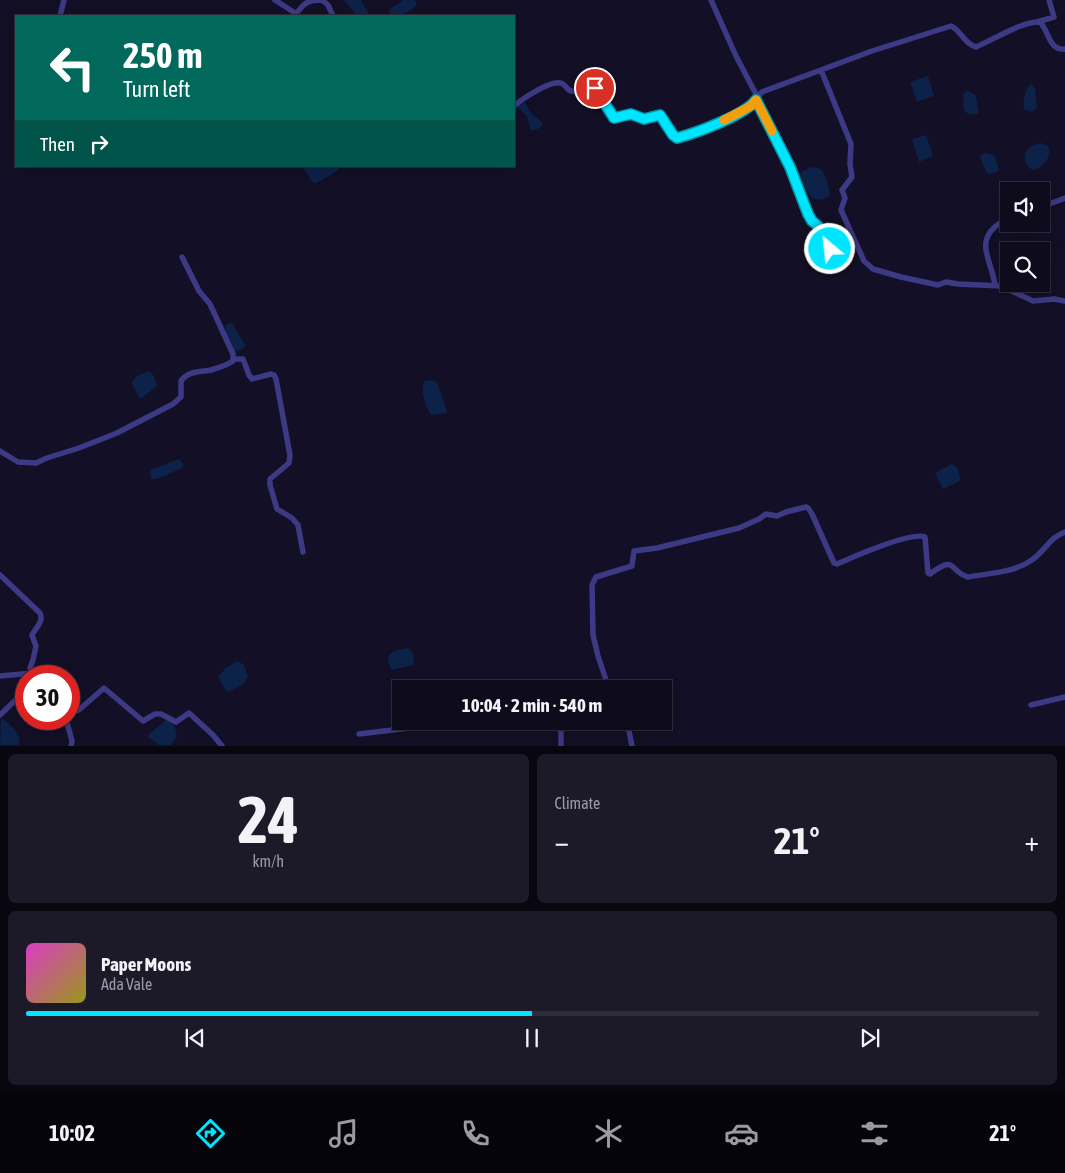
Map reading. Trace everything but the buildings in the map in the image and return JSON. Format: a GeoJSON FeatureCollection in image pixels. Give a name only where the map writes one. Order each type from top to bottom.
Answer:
{"type":"FeatureCollection","features":[{"type":"Feature","properties":{"kind":"street"},"geometry":{"type":"LineString","coordinates":[[60,15],[64,0]]}},
{"type":"Feature","properties":{"kind":"street"},"geometry":{"type":"LineString","coordinates":[[275,0],[295,13],[299,12],[305,3],[312,0],[322,0],[328,5],[333,15]]}},
{"type":"Feature","properties":{"kind":"street"},"geometry":{"type":"LineString","coordinates":[[711,0],[790,167],[812,221],[818,226],[827,244],[833,250],[855,242]]}},
{"type":"Feature","properties":{"kind":"street"},"geometry":{"type":"LineString","coordinates":[[515,105],[535,90],[559,82],[571,91],[576,92],[593,87],[614,118],[631,114],[644,119],[660,115],[677,138],[716,124],[751,106],[762,92],[882,47],[951,26],[956,29],[966,42],[976,48],[1018,28],[1054,17],[1049,0]]}},
{"type":"Feature","properties":{"kind":"street"},"geometry":{"type":"LineString","coordinates":[[1037,22],[1042,24],[1053,46],[1060,50],[1065,49]]}},
{"type":"Feature","properties":{"kind":"street"},"geometry":{"type":"LineString","coordinates":[[821,70],[852,144],[850,164],[852,177],[842,190],[845,198],[841,210],[868,266],[901,277],[938,284],[946,282],[1001,286],[1033,301],[1065,300]]}},
{"type":"Feature","properties":{"kind":"street"},"geometry":{"type":"LineString","coordinates":[[1050,204],[1065,198]]}},
{"type":"Feature","properties":{"kind":"street"},"geometry":{"type":"LineString","coordinates":[[995,285],[988,265],[985,245],[991,231],[1000,223]]}},
{"type":"Feature","properties":{"kind":"street"},"geometry":{"type":"LineString","coordinates":[[182,257],[199,291],[210,304],[233,359]]}},
{"type":"Feature","properties":{"kind":"street"},"geometry":{"type":"LineString","coordinates":[[0,450],[13,461],[28,464],[79,448],[117,433],[173,404],[181,397],[182,381],[184,378],[196,372],[212,370],[231,362],[233,359],[243,359],[252,379],[271,374],[276,379],[290,456],[289,463],[270,479],[270,485],[277,509],[292,518],[298,525],[303,552]]}},
{"type":"Feature","properties":{"kind":"street"},"geometry":{"type":"LineString","coordinates":[[605,680],[594,635],[592,585],[596,577],[632,566],[632,555],[637,550],[657,548],[740,528],[766,514],[777,516],[806,507],[812,514],[834,563],[837,564],[893,542],[921,535],[925,537],[928,574],[944,565],[949,565],[954,567],[961,575],[968,577],[1014,569],[1031,561],[1051,540],[1065,532]]}},
{"type":"Feature","properties":{"kind":"street"},"geometry":{"type":"LineString","coordinates":[[0,575],[42,617],[40,624],[32,635],[36,646],[31,665]]}},
{"type":"Feature","properties":{"kind":"street"},"geometry":{"type":"LineString","coordinates":[[0,676],[15,676]]}},
{"type":"Feature","properties":{"kind":"street"},"geometry":{"type":"LineString","coordinates":[[80,709],[104,688],[143,721],[155,714],[161,714],[176,722],[188,713],[213,735],[222,746]]}},
{"type":"Feature","properties":{"kind":"street"},"geometry":{"type":"LineString","coordinates":[[1031,705],[1065,696]]}},
{"type":"Feature","properties":{"kind":"street"},"geometry":{"type":"LineString","coordinates":[[0,715],[15,701]]}},
{"type":"Feature","properties":{"kind":"street"},"geometry":{"type":"LineString","coordinates":[[69,730],[72,746]]}},
{"type":"Feature","properties":{"kind":"street"},"geometry":{"type":"LineString","coordinates":[[359,734],[392,730]]}},
{"type":"Feature","properties":{"kind":"street"},"geometry":{"type":"LineString","coordinates":[[561,730],[561,746]]}},
{"type":"Feature","properties":{"kind":"street"},"geometry":{"type":"LineString","coordinates":[[629,730],[632,746]]}},
{"type":"Feature","properties":{"kind":"water"},"geometry":{"type":"Polygon","coordinates":[[[344,0],[361,0],[369,15],[356,15],[344,0]]]}},
{"type":"Feature","properties":{"kind":"water"},"geometry":{"type":"Polygon","coordinates":[[[403,0],[415,0],[417,5],[411,10],[398,15],[390,15],[389,10],[403,0]]]}},
{"type":"Feature","properties":{"kind":"water"},"geometry":{"type":"Polygon","coordinates":[[[928,76],[934,96],[917,102],[910,82],[928,76]]]}},
{"type":"Feature","properties":{"kind":"water"},"geometry":{"type":"Polygon","coordinates":[[[1032,84],[1035,89],[1037,108],[1031,112],[1024,109],[1023,103],[1029,85],[1032,84]]]}},
{"type":"Feature","properties":{"kind":"water"},"geometry":{"type":"Polygon","coordinates":[[[967,91],[976,96],[979,114],[968,114],[964,110],[963,95],[967,91]]]}},
{"type":"Feature","properties":{"kind":"water"},"geometry":{"type":"Polygon","coordinates":[[[524,102],[532,114],[542,122],[542,126],[534,131],[530,129],[527,116],[517,107],[524,102]]]}},
{"type":"Feature","properties":{"kind":"water"},"geometry":{"type":"Polygon","coordinates":[[[926,135],[933,156],[919,162],[912,139],[926,135]]]}},
{"type":"Feature","properties":{"kind":"water"},"geometry":{"type":"Polygon","coordinates":[[[1041,143],[1048,146],[1048,158],[1040,167],[1032,170],[1025,161],[1025,153],[1031,147],[1041,143]]]}},
{"type":"Feature","properties":{"kind":"water"},"geometry":{"type":"Polygon","coordinates":[[[986,153],[995,156],[999,171],[989,174],[986,172],[980,157],[986,153]]]}},
{"type":"Feature","properties":{"kind":"water"},"geometry":{"type":"Polygon","coordinates":[[[303,167],[338,167],[336,172],[314,184],[303,167]]]}},
{"type":"Feature","properties":{"kind":"water"},"geometry":{"type":"Polygon","coordinates":[[[812,167],[821,169],[827,180],[830,195],[824,199],[814,199],[810,195],[800,175],[803,171],[812,167]]]}},
{"type":"Feature","properties":{"kind":"water"},"geometry":{"type":"Polygon","coordinates":[[[232,323],[245,345],[244,348],[235,352],[225,332],[226,325],[232,323]]]}},
{"type":"Feature","properties":{"kind":"water"},"geometry":{"type":"Polygon","coordinates":[[[149,371],[154,376],[157,386],[142,398],[139,398],[132,383],[136,377],[149,371]]]}},
{"type":"Feature","properties":{"kind":"water"},"geometry":{"type":"Polygon","coordinates":[[[434,380],[438,385],[447,411],[446,413],[431,415],[425,403],[423,385],[425,381],[434,380]]]}},
{"type":"Feature","properties":{"kind":"water"},"geometry":{"type":"Polygon","coordinates":[[[179,459],[184,465],[182,468],[157,479],[151,479],[150,470],[179,459]]]}},
{"type":"Feature","properties":{"kind":"water"},"geometry":{"type":"Polygon","coordinates":[[[952,464],[958,469],[960,479],[958,482],[943,489],[935,473],[952,464]]]}},
{"type":"Feature","properties":{"kind":"water"},"geometry":{"type":"Polygon","coordinates":[[[408,648],[413,655],[413,665],[392,670],[388,656],[394,651],[408,648]]]}},
{"type":"Feature","properties":{"kind":"water"},"geometry":{"type":"Polygon","coordinates":[[[238,661],[244,665],[248,677],[243,684],[229,692],[226,691],[218,677],[226,668],[238,661]]]}},
{"type":"Feature","properties":{"kind":"water"},"geometry":{"type":"Polygon","coordinates":[[[1,718],[17,734],[20,741],[18,745],[0,745],[1,718]]]}},
{"type":"Feature","properties":{"kind":"water"},"geometry":{"type":"Polygon","coordinates":[[[166,720],[174,726],[177,737],[171,745],[159,745],[148,737],[166,720]]]}},
{"type":"Feature","properties":{"kind":"slow traffic"},"geometry":{"type":"LineString","coordinates":[[724,120],[751,106],[756,100],[772,131]]}},
{"type":"Feature","properties":{"kind":"route"},"geometry":{"type":"LineString","coordinates":[[595,88],[614,118],[631,114],[644,119],[660,115],[677,138],[716,124],[751,106],[756,100],[782,148],[808,214],[818,226],[830,249]]}}]}
